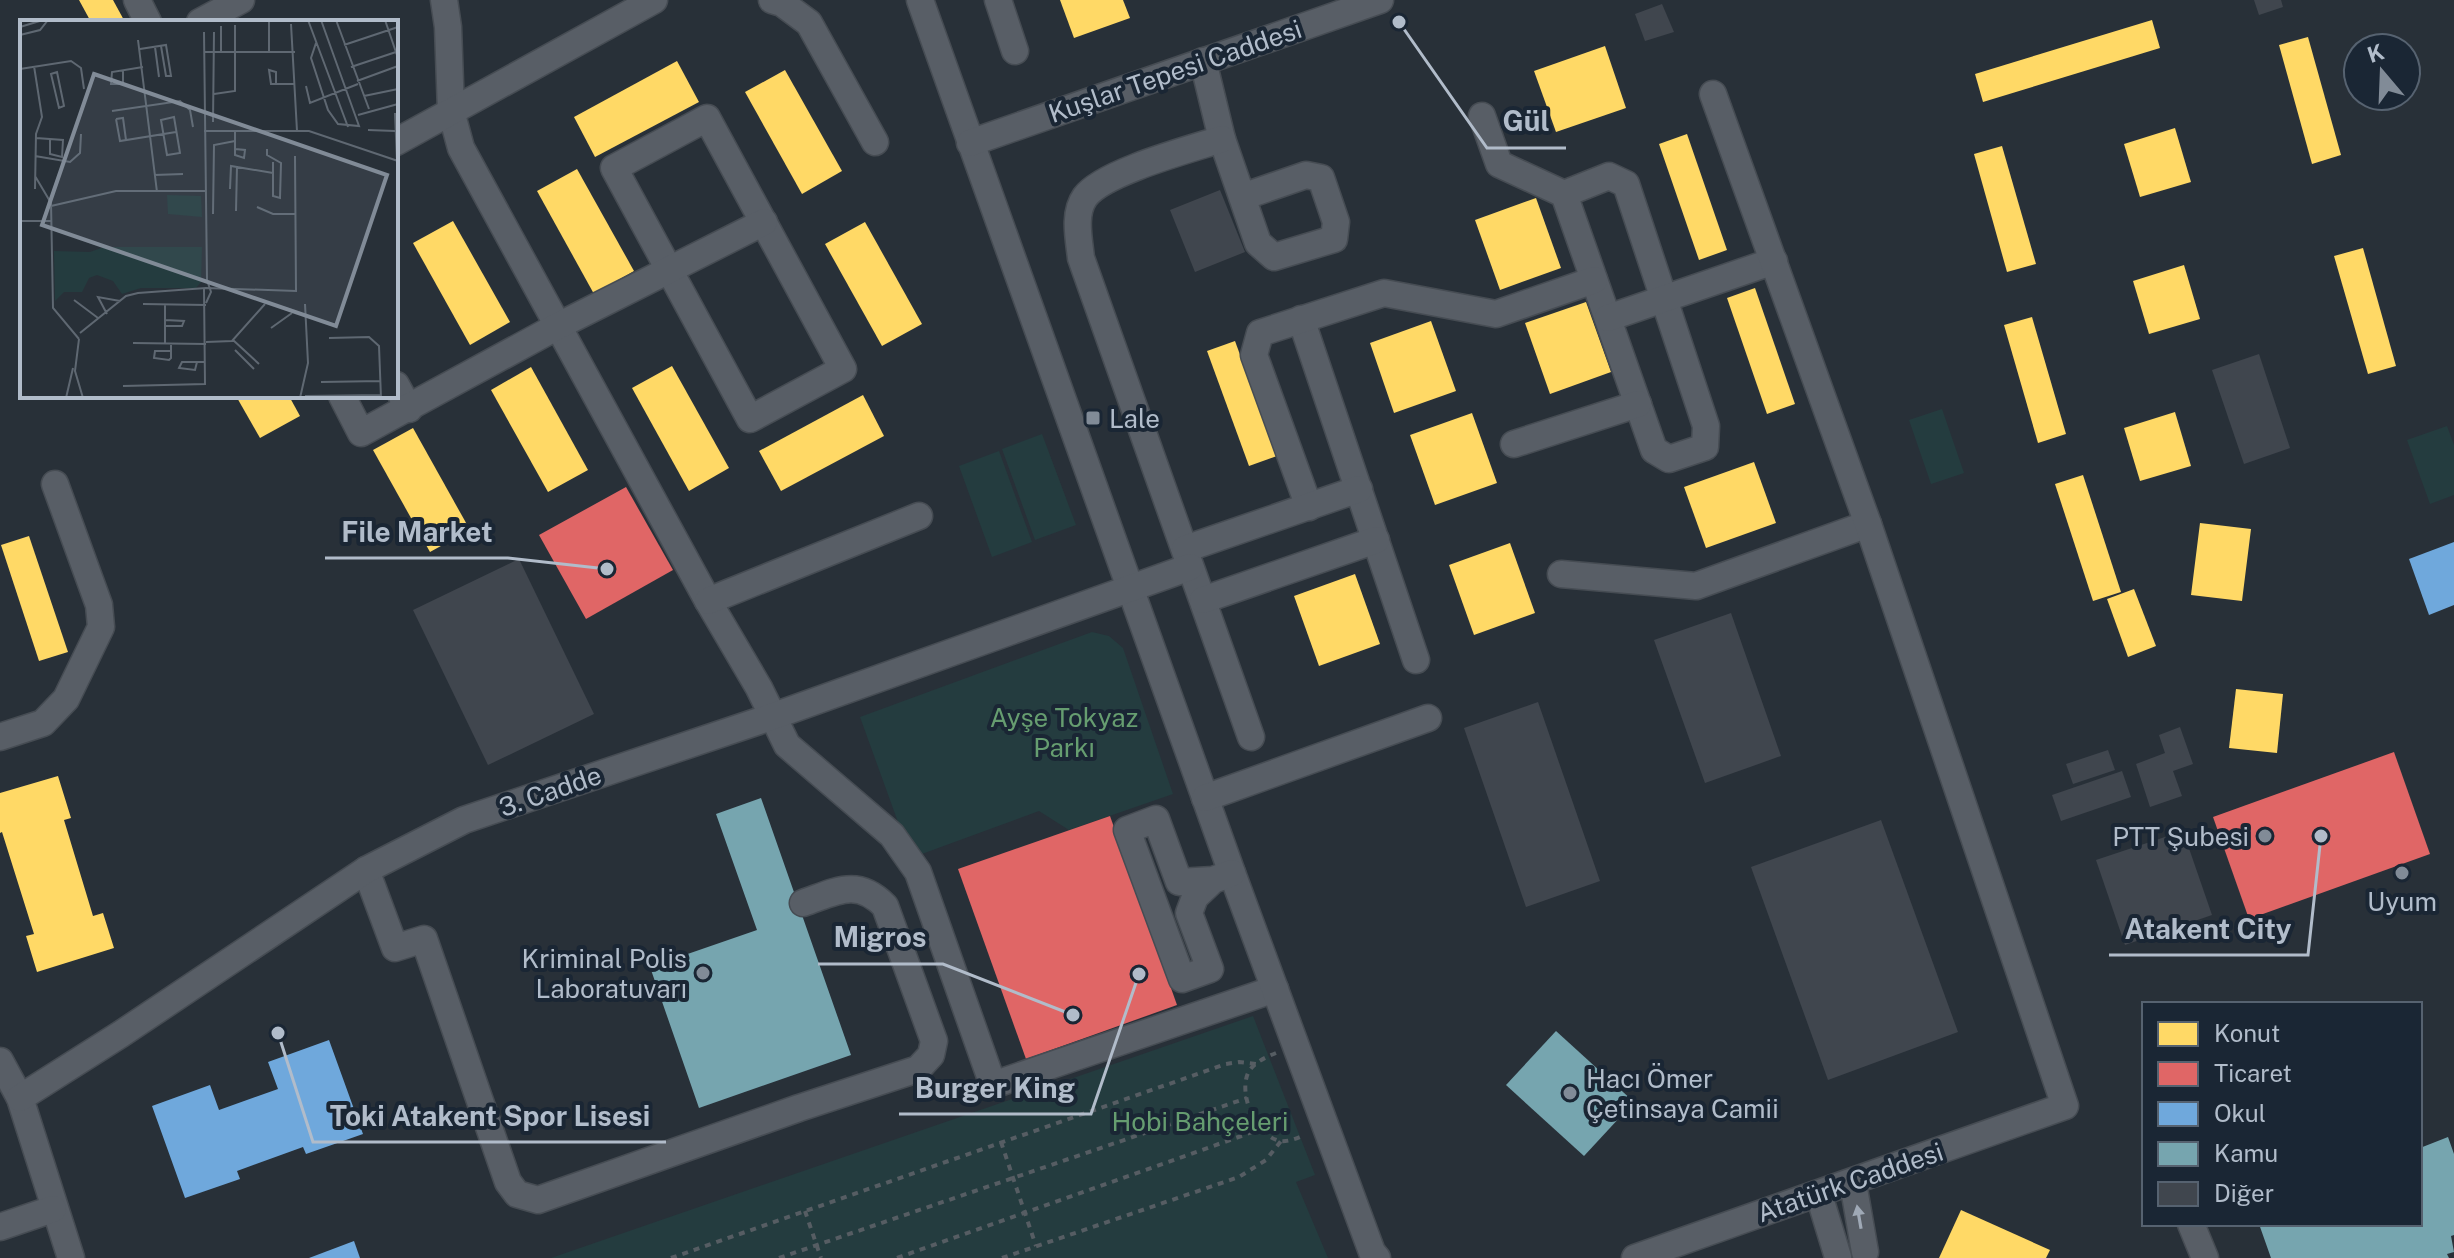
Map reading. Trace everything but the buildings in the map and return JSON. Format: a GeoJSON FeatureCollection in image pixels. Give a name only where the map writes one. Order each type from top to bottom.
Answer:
{"type":"FeatureCollection","features":[{"type":"Feature","properties":{"kind":"street"},"geometry":{"type":"LineString","coordinates":[[137,0],[147,20]]}},
{"type":"Feature","properties":{"kind":"street"},"geometry":{"type":"LineString","coordinates":[[204,20],[241,0]]}},
{"type":"Feature","properties":{"kind":"street"},"geometry":{"type":"LineString","coordinates":[[444,0],[451,111],[461,148],[708,601],[759,688],[787,745],[892,835],[911,859],[928,895],[993,1085],[1275,989]]}},
{"type":"Feature","properties":{"kind":"street"},"geometry":{"type":"LineString","coordinates":[[398,141],[654,0]]}},
{"type":"Feature","properties":{"kind":"street"},"geometry":{"type":"LineString","coordinates":[[772,0],[782,3],[809,23],[875,142]]}},
{"type":"Feature","properties":{"kind":"street"},"geometry":{"type":"LineString","coordinates":[[920,0],[1205,798],[1222,877],[1275,989],[1374,1256]]}},
{"type":"Feature","properties":{"kind":"street"},"geometry":{"type":"LineString","coordinates":[[998,0],[1015,51]]}},
{"type":"Feature","properties":{"kind":"street","name":"Kuşlar Tepesi Caddesi"},"geometry":{"type":"LineString","coordinates":[[970,143],[1380,0]]}},
{"type":"Feature","properties":{"kind":"street"},"geometry":{"type":"LineString","coordinates":[[1203,61],[1222,139],[1242,197]]}},
{"type":"Feature","properties":{"kind":"street"},"geometry":{"type":"LineString","coordinates":[[1561,574],[1696,586],[1868,524],[1713,94]]}},
{"type":"Feature","properties":{"kind":"street"},"geometry":{"type":"LineString","coordinates":[[1482,116],[1499,164],[1564,194],[1654,450],[1669,459],[1705,447],[1706,426],[1626,184],[1609,176],[1564,194]]}},
{"type":"Feature","properties":{"kind":"street"},"geometry":{"type":"LineString","coordinates":[[707,118],[843,369],[750,419],[669,269],[614,168],[707,118]]}},
{"type":"Feature","properties":{"kind":"street"},"geometry":{"type":"LineString","coordinates":[[1222,139],[1113,176],[1085,197],[1077,223],[1081,258],[1251,737]]}},
{"type":"Feature","properties":{"kind":"street"},"geometry":{"type":"LineString","coordinates":[[343,398],[361,433],[558,326],[764,222]]}},
{"type":"Feature","properties":{"kind":"street"},"geometry":{"type":"LineString","coordinates":[[1608,318],[1774,261]]}},
{"type":"Feature","properties":{"kind":"street"},"geometry":{"type":"LineString","coordinates":[[1309,507],[1254,355],[1260,333],[1384,293],[1496,314],[1594,280]]}},
{"type":"Feature","properties":{"kind":"street"},"geometry":{"type":"LineString","coordinates":[[1301,319],[1416,660]]}},
{"type":"Feature","properties":{"kind":"street"},"geometry":{"type":"LineString","coordinates":[[398,389],[409,409]]}},
{"type":"Feature","properties":{"kind":"street"},"geometry":{"type":"LineString","coordinates":[[1514,444],[1638,404]]}},
{"type":"Feature","properties":{"kind":"street"},"geometry":{"type":"LineString","coordinates":[[0,737],[43,723],[66,699],[101,627],[99,605],[55,484]]}},
{"type":"Feature","properties":{"kind":"street","name":"3. Cadde"},"geometry":{"type":"LineString","coordinates":[[20,1098],[366,870],[464,820],[771,717],[1132,589],[1188,558],[1359,489]]}},
{"type":"Feature","properties":{"kind":"street"},"geometry":{"type":"LineString","coordinates":[[708,601],[919,516]]}},
{"type":"Feature","properties":{"kind":"street","name":"Atatürk Caddesi"},"geometry":{"type":"LineString","coordinates":[[1635,1258],[2065,1106],[1868,524]]}},
{"type":"Feature","properties":{"kind":"street"},"geometry":{"type":"LineString","coordinates":[[1203,600],[1376,540]]}},
{"type":"Feature","properties":{"kind":"street"},"geometry":{"type":"LineString","coordinates":[[1205,798],[1428,718]]}},
{"type":"Feature","properties":{"kind":"street"},"geometry":{"type":"LineString","coordinates":[[1156,819],[1179,882],[1222,877],[1195,897],[1189,913],[1210,969],[1182,979],[1127,830],[1156,819]]}},
{"type":"Feature","properties":{"kind":"street"},"geometry":{"type":"LineString","coordinates":[[366,870],[395,948],[424,939],[508,1182],[523,1198],[538,1200],[918,1069],[928,1061],[934,1041],[885,906],[869,893],[848,888],[803,903]]}},
{"type":"Feature","properties":{"kind":"street"},"geometry":{"type":"LineString","coordinates":[[0,1061],[20,1098],[71,1258]]}},
{"type":"Feature","properties":{"kind":"street"},"geometry":{"type":"LineString","coordinates":[[1853,1183],[1865,1252]]}},
{"type":"Feature","properties":{"kind":"street"},"geometry":{"type":"LineString","coordinates":[[1819,1195],[1838,1257]]}},
{"type":"Feature","properties":{"kind":"street"},"geometry":{"type":"LineString","coordinates":[[0,1227],[53,1209]]}},
{"type":"Feature","properties":{"kind":"street"},"geometry":{"type":"LineString","coordinates":[[2192,1226],[2205,1258]]}},
{"type":"Feature","properties":{"kind":"path"},"geometry":{"type":"LineString","coordinates":[[1296,1046],[1256,1064],[1247,1075],[1247,1098],[1261,1129],[1281,1141],[1326,1127]]}},
{"type":"Feature","properties":{"kind":"path"},"geometry":{"type":"LineString","coordinates":[[671,1258],[1226,1064],[1256,1064]]}},
{"type":"Feature","properties":{"kind":"path"},"geometry":{"type":"LineString","coordinates":[[779,1258],[1247,1098]]}},
{"type":"Feature","properties":{"kind":"path"},"geometry":{"type":"LineString","coordinates":[[897,1258],[1261,1129]]}},
{"type":"Feature","properties":{"kind":"path"},"geometry":{"type":"LineString","coordinates":[[1002,1258],[1239,1177],[1266,1160],[1281,1141]]}},
{"type":"Feature","properties":{"kind":"path"},"geometry":{"type":"LineString","coordinates":[[1001,1142],[1036,1246]]}},
{"type":"Feature","properties":{"kind":"path"},"geometry":{"type":"LineString","coordinates":[[804,1211],[821,1258]]}},
{"type":"Feature","properties":{"kind":"green space"},"geometry":{"type":"Polygon","coordinates":[[[1942,409],[1964,473],[1931,484],[1909,420],[1942,409]]]}},
{"type":"Feature","properties":{"kind":"green space"},"geometry":{"type":"Polygon","coordinates":[[[2447,426],[2454,445],[2454,495],[2430,504],[2407,440],[2447,426]]]}},
{"type":"Feature","properties":{"kind":"green space"},"geometry":{"type":"Polygon","coordinates":[[[1042,434],[1076,525],[1035,540],[1002,449],[1042,434]]]}},
{"type":"Feature","properties":{"kind":"green space"},"geometry":{"type":"Polygon","coordinates":[[[999,451],[1032,542],[992,557],[959,466],[999,451]]]}},
{"type":"Feature","properties":{"kind":"green space","name":"Ayşe Tokyaz Parkı"},"geometry":{"type":"Polygon","coordinates":[[[1092,632],[1109,636],[1123,648],[1173,794],[1069,830],[1039,811],[911,858],[860,717],[1092,632]]]}},
{"type":"Feature","properties":{"kind":"green space","name":"Hobi Bahçeleri"},"geometry":{"type":"Polygon","coordinates":[[[1253,1016],[1315,1175],[1296,1182],[1328,1258],[551,1258],[1253,1016]]]}},
{"type":"Feature","properties":{"kind":"place","name":"Gül"},"geometry":{"type":"Point","coordinates":[1399,22]}},
{"type":"Feature","properties":{"kind":"place","name":"Lale"},"geometry":{"type":"Point","coordinates":[1093,418]}},
{"type":"Feature","properties":{"kind":"place","name":"File Market"},"geometry":{"type":"Point","coordinates":[607,569]}},
{"type":"Feature","properties":{"kind":"place","name":"PTT Şubesi"},"geometry":{"type":"Point","coordinates":[2265,836]}},
{"type":"Feature","properties":{"kind":"place","name":"Atakent City"},"geometry":{"type":"Point","coordinates":[2321,836]}},
{"type":"Feature","properties":{"kind":"place","name":"Uyum"},"geometry":{"type":"Point","coordinates":[2402,873]}},
{"type":"Feature","properties":{"kind":"place","name":"Kriminal Polis Laboratuvarı"},"geometry":{"type":"Point","coordinates":[703,973]}},
{"type":"Feature","properties":{"kind":"place","name":"Burger King"},"geometry":{"type":"Point","coordinates":[1139,974]}},
{"type":"Feature","properties":{"kind":"place","name":"Migros"},"geometry":{"type":"Point","coordinates":[1073,1015]}},
{"type":"Feature","properties":{"kind":"place","name":"Toki Atakent Spor Lisesi"},"geometry":{"type":"Point","coordinates":[278,1033]}},
{"type":"Feature","properties":{"kind":"place","name":"Hacı Ömer Çetinsaya Camii"},"geometry":{"type":"Point","coordinates":[1570,1093]}}]}
